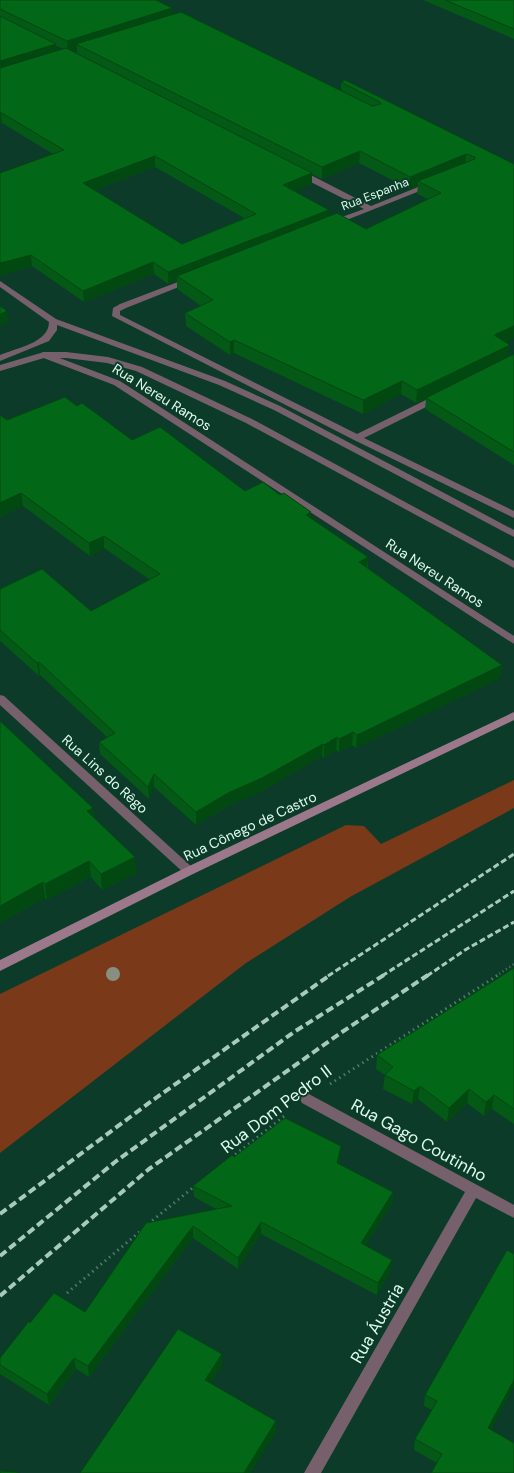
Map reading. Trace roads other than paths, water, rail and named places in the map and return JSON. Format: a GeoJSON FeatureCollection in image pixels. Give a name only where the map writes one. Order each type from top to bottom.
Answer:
{"type":"FeatureCollection","features":[{"type":"Feature","properties":{"kind":"main road","name":"Rua Cônego de Castro"},"geometry":{"type":"LineString","coordinates":[[0,966],[189,871],[514,716]]}},
{"type":"Feature","properties":{"kind":"street"},"geometry":{"type":"LineString","coordinates":[[294,170],[371,209]]}},
{"type":"Feature","properties":{"kind":"street","name":"Rua Espanha"},"geometry":{"type":"LineString","coordinates":[[327,226],[441,181]]}},
{"type":"Feature","properties":{"kind":"street"},"geometry":{"type":"LineString","coordinates":[[196,277],[123,306],[116,310],[116,316],[357,438],[514,515]]}},
{"type":"Feature","properties":{"kind":"street","name":"Rua Nereu Ramos"},"geometry":{"type":"LineString","coordinates":[[0,283],[53,321],[222,383],[277,408],[514,534]]}},
{"type":"Feature","properties":{"kind":"street"},"geometry":{"type":"LineString","coordinates":[[0,358],[46,340],[53,330],[53,321]]}},
{"type":"Feature","properties":{"kind":"street"},"geometry":{"type":"LineString","coordinates":[[0,368],[44,355]]}},
{"type":"Feature","properties":{"kind":"street","name":"Rua Nereu Ramos"},"geometry":{"type":"LineString","coordinates":[[44,355],[66,355],[94,358],[139,369],[249,421],[514,565]]}},
{"type":"Feature","properties":{"kind":"street","name":"Rua Nereu Ramos"},"geometry":{"type":"LineString","coordinates":[[44,355],[117,383],[514,641]]}},
{"type":"Feature","properties":{"kind":"street"},"geometry":{"type":"LineString","coordinates":[[357,438],[450,392]]}},
{"type":"Feature","properties":{"kind":"street","name":"Rua Lins do Rêgo"},"geometry":{"type":"LineString","coordinates":[[0,699],[189,871]]}},
{"type":"Feature","properties":{"kind":"street","name":"Rua Gago Coutinho"},"geometry":{"type":"LineString","coordinates":[[307,1099],[473,1191],[514,1212]]}},
{"type":"Feature","properties":{"kind":"street","name":"Rua Áustria"},"geometry":{"type":"LineString","coordinates":[[312,1473],[473,1191]]}},
{"type":"Feature","properties":{"kind":"railway"},"geometry":{"type":"LineString","coordinates":[[328,976],[514,854]]}},
{"type":"Feature","properties":{"kind":"railway"},"geometry":{"type":"LineString","coordinates":[[382,976],[514,891]]}},
{"type":"Feature","properties":{"kind":"railway"},"geometry":{"type":"LineString","coordinates":[[427,976],[465,950],[514,922]]}},
{"type":"Feature","properties":{"kind":"railway"},"geometry":{"type":"LineString","coordinates":[[0,1214],[153,1100],[330,975]]}},
{"type":"Feature","properties":{"kind":"railway"},"geometry":{"type":"LineString","coordinates":[[0,1256],[115,1162],[294,1032],[384,975]]}},
{"type":"Feature","properties":{"kind":"railway"},"geometry":{"type":"LineString","coordinates":[[0,1296],[149,1169],[342,1032],[428,975]]}}]}
